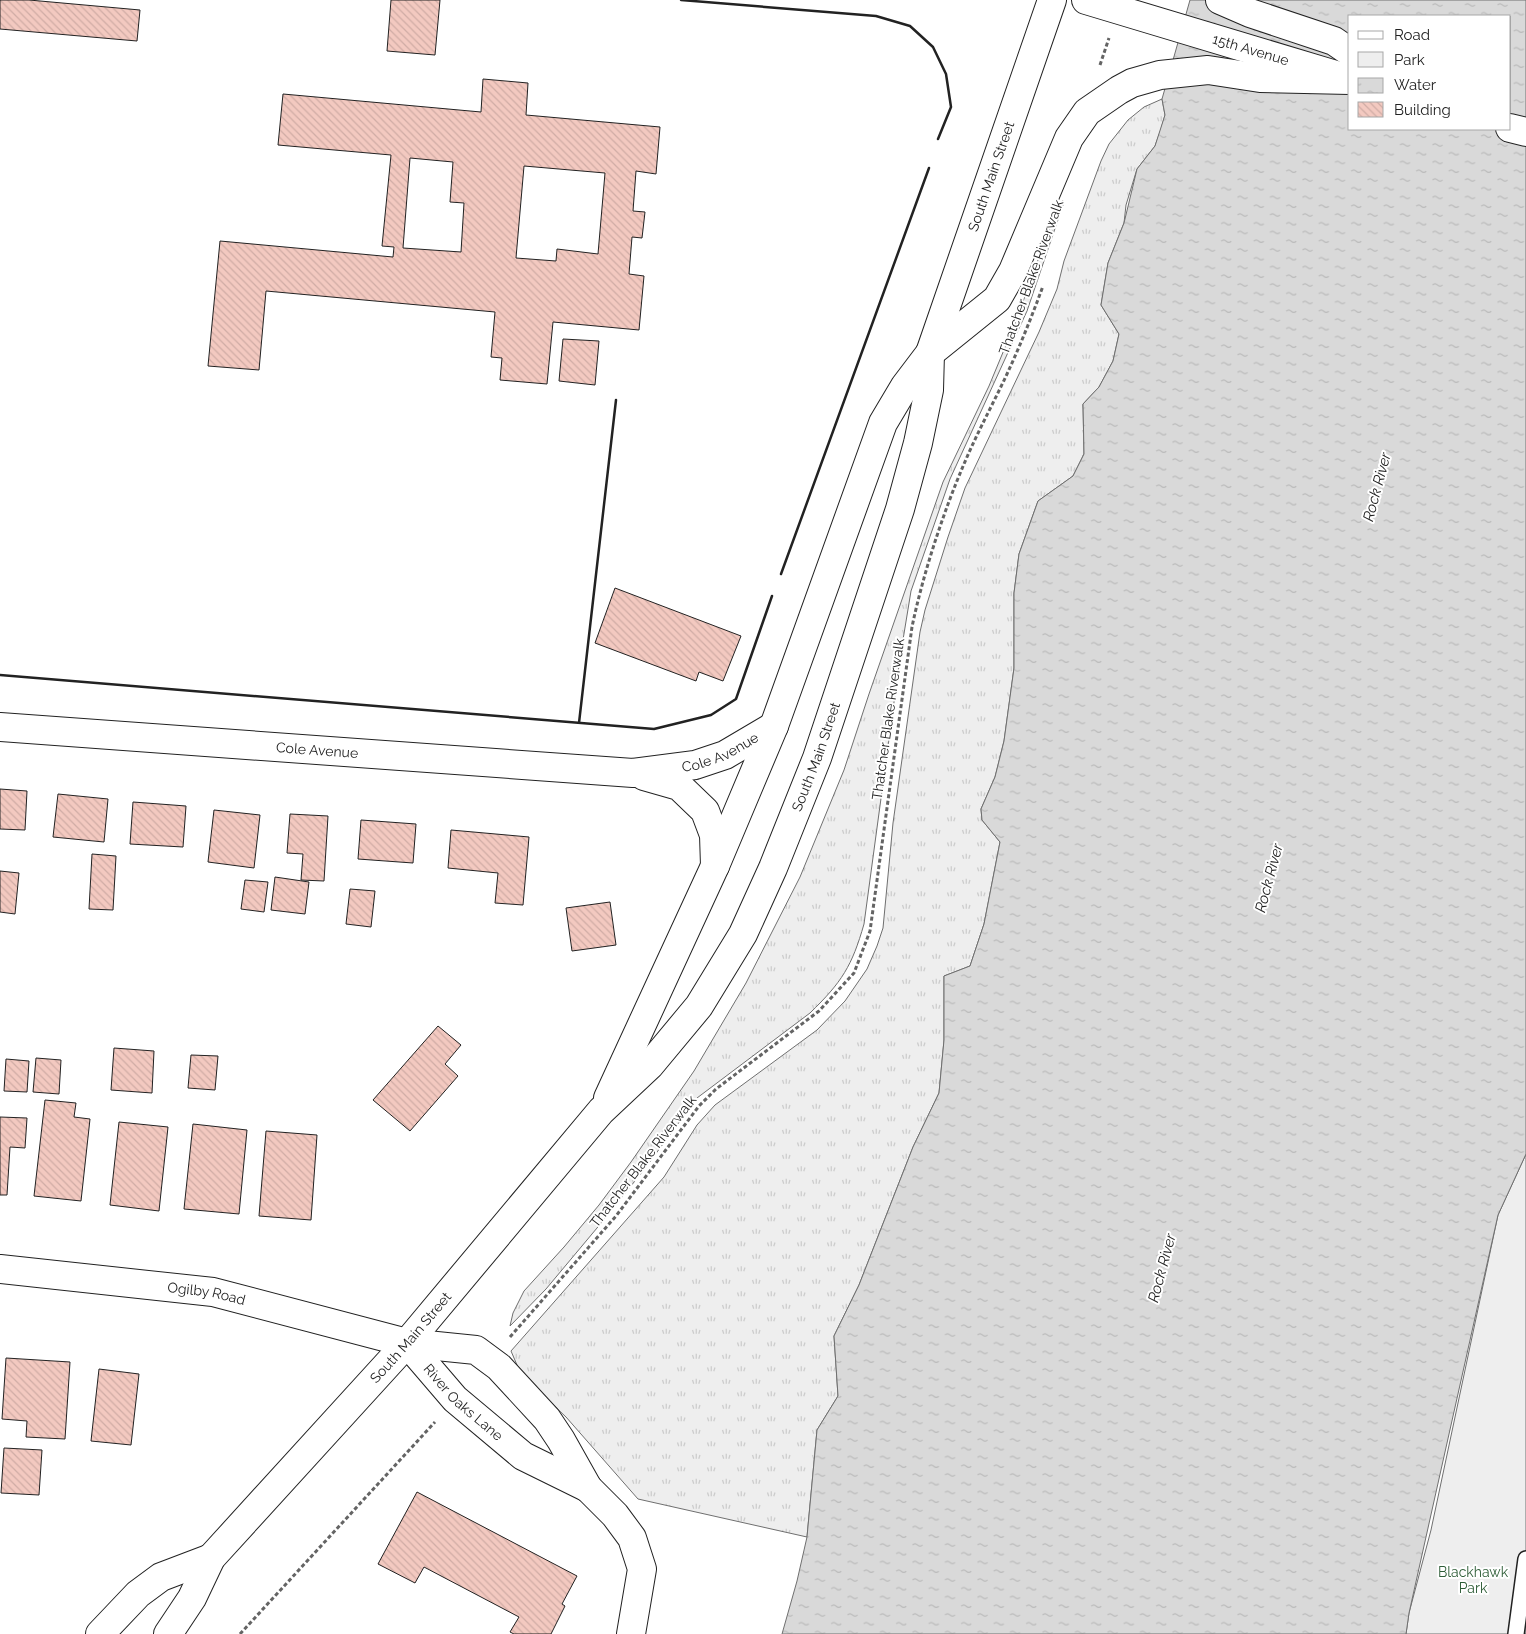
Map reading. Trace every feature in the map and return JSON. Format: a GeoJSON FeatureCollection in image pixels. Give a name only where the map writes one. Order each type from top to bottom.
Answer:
{"type":"FeatureCollection","features":[{"type":"Feature","properties":{"kind":"main road","name":"South Main Street"},"geometry":{"type":"LineString","coordinates":[[168,1634],[192,1598],[211,1558],[407,1343],[601,1111],[650,1065],[699,1006],[743,934],[774,868],[817,758],[900,509],[918,443],[929,390],[930,353],[1052,0]]}},
{"type":"Feature","properties":{"kind":"main road","name":"15th Avenue"},"geometry":{"type":"LineString","coordinates":[[1086,0],[1348,79]]}},
{"type":"Feature","properties":{"kind":"main road"},"geometry":{"type":"LineString","coordinates":[[1220,0],[1250,13],[1334,41],[1348,51]]}},
{"type":"Feature","properties":{"kind":"main road"},"geometry":{"type":"LineString","coordinates":[[930,353],[997,299],[1013,271],[1069,138],[1087,112],[1119,90],[1160,75],[1208,70],[1260,78],[1348,80]]}},
{"type":"Feature","properties":{"kind":"main road"},"geometry":{"type":"LineString","coordinates":[[1511,128],[1526,132]]}},
{"type":"Feature","properties":{"kind":"main road","name":"South Main Street"},"geometry":{"type":"LineString","coordinates":[[601,1111],[715,866],[774,726],[883,423],[905,386],[930,353]]}},
{"type":"Feature","properties":{"kind":"main road","name":"Cole Avenue"},"geometry":{"type":"LineString","coordinates":[[0,727],[633,773],[696,765],[730,753],[774,726]]}},
{"type":"Feature","properties":{"kind":"main road","name":"Cole Avenue"},"geometry":{"type":"LineString","coordinates":[[633,773],[678,786],[705,811],[714,836],[715,866]]}},
{"type":"Feature","properties":{"kind":"main road","name":"Ogilby Road"},"geometry":{"type":"LineString","coordinates":[[0,1269],[213,1292],[407,1343]]}},
{"type":"Feature","properties":{"kind":"main road","name":"River Oaks Lane"},"geometry":{"type":"LineString","coordinates":[[407,1343],[455,1399],[523,1456],[588,1488]]}},
{"type":"Feature","properties":{"kind":"main road","name":"River Oaks Lane"},"geometry":{"type":"LineString","coordinates":[[407,1343],[476,1350],[499,1368],[547,1419],[588,1488],[615,1515],[632,1538],[642,1569],[631,1634]]}},
{"type":"Feature","properties":{"kind":"main road","name":"South Main Street"},"geometry":{"type":"LineString","coordinates":[[100,1634],[138,1594],[160,1577],[211,1558]]}},
{"type":"Feature","properties":{"kind":"lane"},"geometry":{"type":"LineString","coordinates":[[1516,1634],[1526,1559]]}},
{"type":"Feature","properties":{"kind":"path"},"geometry":{"type":"LineString","coordinates":[[1092,108],[1101,60],[1120,9]]}},
{"type":"Feature","properties":{"kind":"path","name":"Thatcher Blake Riverwalk"},"geometry":{"type":"LineString","coordinates":[[512,1335],[616,1216],[699,1106],[716,1089],[819,1011],[854,973],[870,931],[912,627],[917,603],[953,491],[1012,364],[1043,285]]}},
{"type":"Feature","properties":{"kind":"path"},"geometry":{"type":"LineString","coordinates":[[240,1634],[431,1426]]}},
{"type":"Feature","properties":{"kind":"green space"},"geometry":{"type":"Polygon","coordinates":[[[1162,99],[1165,115],[1161,129],[1155,146],[1137,169],[1126,205],[1124,223],[1108,263],[1101,305],[1119,334],[1113,361],[1099,387],[1083,404],[1084,454],[1073,476],[1038,501],[1019,554],[1014,593],[1014,668],[1004,741],[995,777],[981,809],[982,820],[1000,842],[984,924],[970,966],[944,976],[944,1040],[939,1093],[913,1147],[859,1285],[834,1336],[838,1396],[817,1430],[807,1537],[638,1499],[566,1417],[525,1378],[511,1351],[664,1177],[697,1125],[715,1105],[817,1030],[845,1001],[867,969],[883,928],[893,823],[920,632],[948,537],[965,488],[1039,332],[1057,289],[1064,261],[1109,144],[1128,120],[1144,107],[1162,99]]]}},
{"type":"Feature","properties":{"kind":"green space"},"geometry":{"type":"Polygon","coordinates":[[[1063,200],[1064,202],[1027,311],[950,479],[911,591],[900,658],[864,924],[850,962],[838,982],[810,1013],[697,1098],[643,1171],[597,1228],[546,1289],[510,1326],[513,1313],[524,1291],[599,1205],[694,1071],[746,983],[800,877],[844,770],[943,482],[989,386],[1016,321],[1055,213],[1063,200]]]}},
{"type":"Feature","properties":{"kind":"green space","name":"Blackhawk Park"},"geometry":{"type":"Polygon","coordinates":[[[1526,1154],[1526,1634],[1406,1634],[1409,1613],[1431,1530],[1498,1215],[1526,1154]]]}},
{"type":"Feature","properties":{"kind":"water","name":"Rock River"},"geometry":{"type":"Polygon","coordinates":[[[1190,0],[1526,0],[1526,1154],[1498,1215],[1409,1613],[1406,1634],[782,1634],[807,1537],[817,1430],[838,1396],[834,1336],[859,1285],[913,1147],[939,1093],[944,1040],[944,976],[970,966],[984,924],[1000,842],[982,820],[981,809],[995,777],[1004,741],[1014,668],[1014,593],[1019,554],[1038,501],[1073,476],[1084,454],[1083,404],[1099,387],[1113,361],[1119,334],[1101,305],[1108,263],[1124,223],[1137,169],[1155,146],[1165,115],[1162,99],[1190,0]]]}},
{"type":"Feature","properties":{"kind":"building"},"geometry":{"type":"Polygon","coordinates":[[[0,0],[29,0],[140,10],[137,41],[0,29],[0,0]]]}},
{"type":"Feature","properties":{"kind":"building"},"geometry":{"type":"Polygon","coordinates":[[[391,0],[440,0],[435,55],[387,51],[391,0]]]}},
{"type":"Feature","properties":{"kind":"building"},"geometry":{"type":"Polygon","coordinates":[[[483,79],[528,83],[526,115],[660,127],[656,174],[636,171],[633,211],[645,212],[642,238],[632,237],[629,274],[644,276],[639,330],[553,322],[547,384],[500,380],[502,358],[491,357],[495,312],[266,291],[259,370],[208,366],[220,241],[393,257],[394,247],[382,246],[391,155],[278,145],[283,94],[481,112],[483,79]],[[410,158],[403,248],[461,252],[464,203],[450,202],[453,162],[410,158]],[[524,166],[516,258],[556,261],[557,249],[598,254],[605,173],[524,166]]]}},
{"type":"Feature","properties":{"kind":"building"},"geometry":{"type":"Polygon","coordinates":[[[563,339],[599,341],[595,385],[559,381],[563,339]]]}},
{"type":"Feature","properties":{"kind":"building"},"geometry":{"type":"Polygon","coordinates":[[[615,588],[741,636],[723,681],[699,672],[696,681],[595,643],[615,588]]]}},
{"type":"Feature","properties":{"kind":"building"},"geometry":{"type":"Polygon","coordinates":[[[0,789],[27,791],[25,830],[0,829],[0,789]]]}},
{"type":"Feature","properties":{"kind":"building"},"geometry":{"type":"Polygon","coordinates":[[[58,794],[108,799],[104,842],[53,837],[58,794]]]}},
{"type":"Feature","properties":{"kind":"building"},"geometry":{"type":"Polygon","coordinates":[[[133,802],[186,806],[183,847],[130,844],[133,802]]]}},
{"type":"Feature","properties":{"kind":"building"},"geometry":{"type":"Polygon","coordinates":[[[214,810],[260,815],[254,868],[208,862],[214,810]]]}},
{"type":"Feature","properties":{"kind":"building"},"geometry":{"type":"Polygon","coordinates":[[[290,814],[328,816],[324,881],[301,880],[303,854],[287,853],[290,814]]]}},
{"type":"Feature","properties":{"kind":"building"},"geometry":{"type":"Polygon","coordinates":[[[361,820],[416,824],[413,863],[358,859],[361,820]]]}},
{"type":"Feature","properties":{"kind":"building"},"geometry":{"type":"Polygon","coordinates":[[[451,830],[529,837],[523,905],[495,903],[498,873],[448,868],[451,830]]]}},
{"type":"Feature","properties":{"kind":"building"},"geometry":{"type":"Polygon","coordinates":[[[92,854],[116,856],[113,910],[89,909],[92,854]]]}},
{"type":"Feature","properties":{"kind":"building"},"geometry":{"type":"Polygon","coordinates":[[[0,871],[19,873],[15,914],[0,912],[0,871]]]}},
{"type":"Feature","properties":{"kind":"building"},"geometry":{"type":"Polygon","coordinates":[[[275,877],[309,882],[305,914],[271,910],[275,877]]]}},
{"type":"Feature","properties":{"kind":"building"},"geometry":{"type":"Polygon","coordinates":[[[245,880],[268,882],[264,912],[241,909],[245,880]]]}},
{"type":"Feature","properties":{"kind":"building"},"geometry":{"type":"Polygon","coordinates":[[[350,889],[375,891],[371,927],[346,924],[350,889]]]}},
{"type":"Feature","properties":{"kind":"building"},"geometry":{"type":"Polygon","coordinates":[[[610,902],[616,945],[572,951],[566,908],[610,902]]]}},
{"type":"Feature","properties":{"kind":"building"},"geometry":{"type":"Polygon","coordinates":[[[438,1026],[461,1045],[445,1064],[458,1076],[410,1131],[373,1100],[438,1026]]]}},
{"type":"Feature","properties":{"kind":"building"},"geometry":{"type":"Polygon","coordinates":[[[114,1048],[154,1051],[152,1093],[111,1090],[114,1048]]]}},
{"type":"Feature","properties":{"kind":"building"},"geometry":{"type":"Polygon","coordinates":[[[191,1055],[218,1056],[215,1090],[188,1088],[191,1055]]]}},
{"type":"Feature","properties":{"kind":"building"},"geometry":{"type":"Polygon","coordinates":[[[36,1058],[61,1060],[59,1094],[33,1092],[36,1058]]]}},
{"type":"Feature","properties":{"kind":"building"},"geometry":{"type":"Polygon","coordinates":[[[6,1059],[29,1061],[27,1092],[4,1091],[6,1059]]]}},
{"type":"Feature","properties":{"kind":"building"},"geometry":{"type":"Polygon","coordinates":[[[45,1100],[76,1103],[74,1117],[90,1119],[81,1201],[34,1196],[45,1100]]]}},
{"type":"Feature","properties":{"kind":"building"},"geometry":{"type":"Polygon","coordinates":[[[0,1117],[27,1118],[25,1148],[10,1147],[7,1195],[0,1195],[0,1117]]]}},
{"type":"Feature","properties":{"kind":"building"},"geometry":{"type":"Polygon","coordinates":[[[119,1122],[168,1127],[159,1211],[110,1205],[119,1122]]]}},
{"type":"Feature","properties":{"kind":"building"},"geometry":{"type":"Polygon","coordinates":[[[193,1124],[247,1130],[239,1214],[184,1209],[193,1124]]]}},
{"type":"Feature","properties":{"kind":"building"},"geometry":{"type":"Polygon","coordinates":[[[266,1131],[317,1135],[311,1220],[259,1216],[266,1131]]]}},
{"type":"Feature","properties":{"kind":"building"},"geometry":{"type":"Polygon","coordinates":[[[6,1358],[70,1362],[65,1439],[26,1437],[27,1421],[2,1419],[6,1358]]]}},
{"type":"Feature","properties":{"kind":"building"},"geometry":{"type":"Polygon","coordinates":[[[99,1369],[139,1374],[131,1445],[91,1441],[99,1369]]]}},
{"type":"Feature","properties":{"kind":"building"},"geometry":{"type":"Polygon","coordinates":[[[4,1448],[42,1450],[39,1495],[1,1493],[4,1448]]]}},
{"type":"Feature","properties":{"kind":"building"},"geometry":{"type":"Polygon","coordinates":[[[417,1492],[577,1576],[562,1604],[565,1606],[551,1634],[514,1634],[510,1632],[519,1617],[424,1567],[415,1583],[378,1564],[417,1492]]]}},
{"type":"Feature","properties":{"kind":"wall"},"geometry":{"type":"LineString","coordinates":[[681,0],[876,16],[910,26],[933,47],[946,74],[951,107],[938,139]]}},
{"type":"Feature","properties":{"kind":"wall"},"geometry":{"type":"LineString","coordinates":[[781,574],[929,168]]}},
{"type":"Feature","properties":{"kind":"wall"},"geometry":{"type":"LineString","coordinates":[[579,723],[616,400]]}},
{"type":"Feature","properties":{"kind":"wall"},"geometry":{"type":"LineString","coordinates":[[0,675],[654,729],[711,715],[736,699],[772,596]]}}]}
